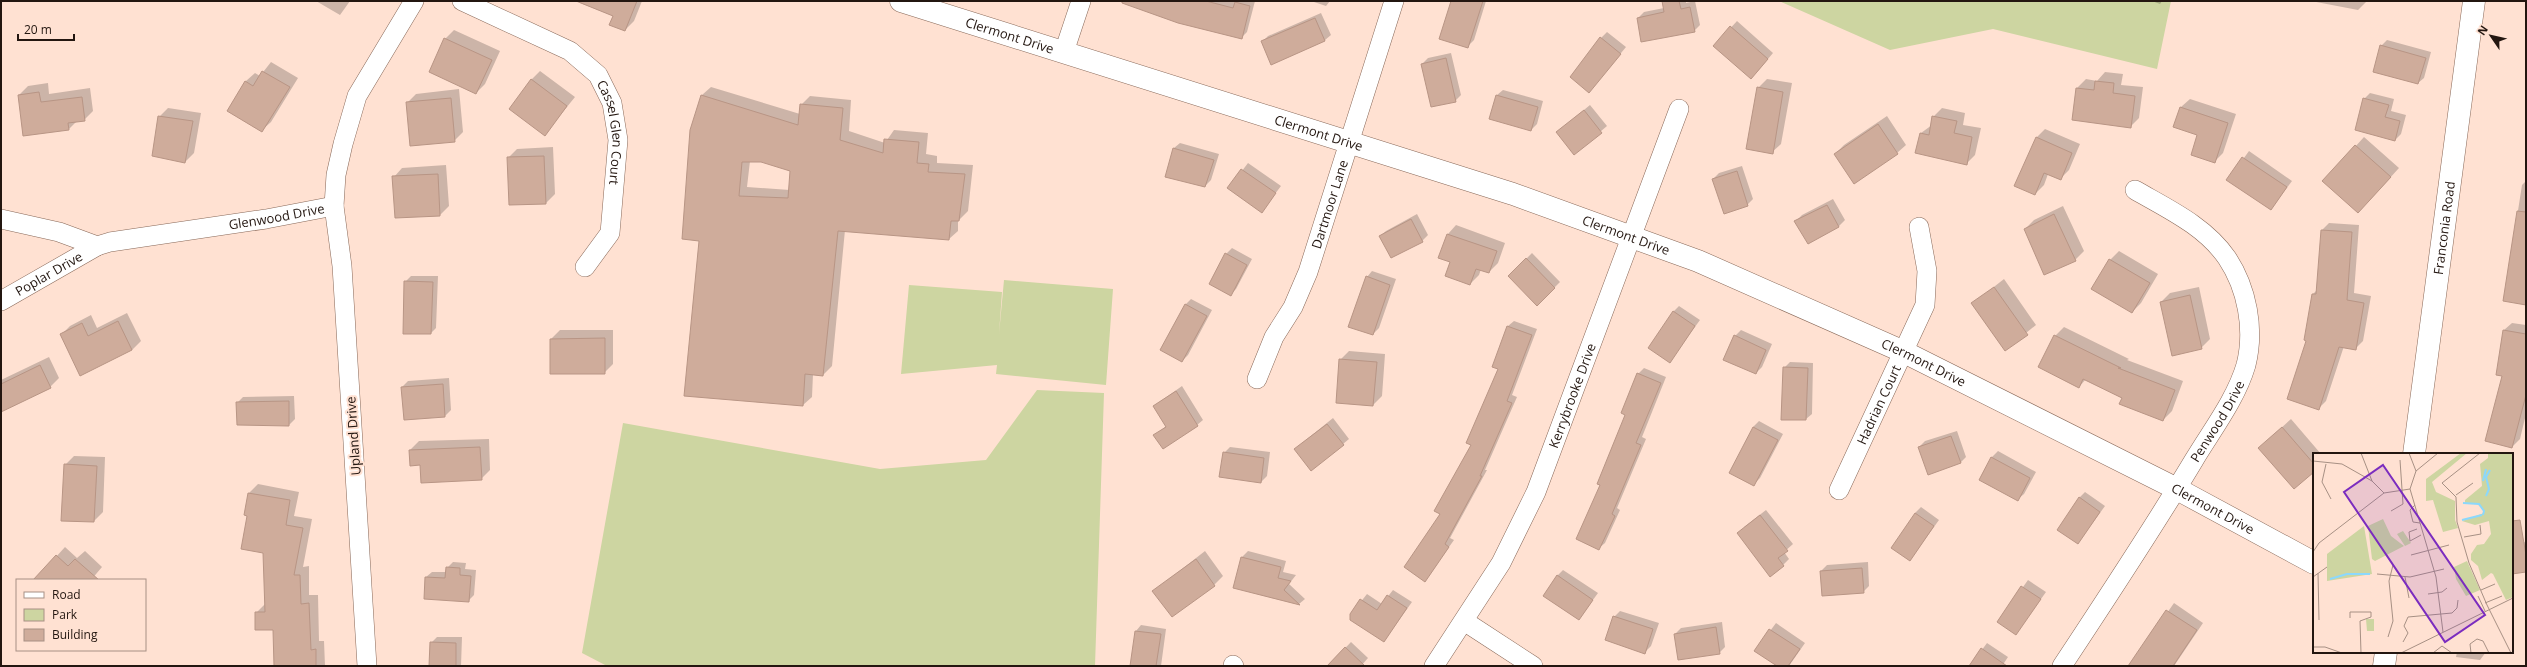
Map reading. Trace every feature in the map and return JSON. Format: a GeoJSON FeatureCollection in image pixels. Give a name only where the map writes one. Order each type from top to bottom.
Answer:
{"type":"FeatureCollection","features":[{"type":"Feature","properties":{"kind":"street","name":"Glenwood Drive"},"geometry":{"type":"LineString","coordinates":[[97,246],[110,242],[266,219],[334,206],[336,175],[357,96],[414,1]]}},
{"type":"Feature","properties":{"kind":"street","name":"Cassel Glen Court"},"geometry":{"type":"LineString","coordinates":[[462,1],[570,51],[598,75],[612,102],[618,140],[610,233],[585,267]]}},
{"type":"Feature","properties":{"kind":"street","name":"Clermont Drive"},"geometry":{"type":"LineString","coordinates":[[901,1],[1513,194],[1705,264],[1904,352],[2177,489],[2313,562]]}},
{"type":"Feature","properties":{"kind":"street"},"geometry":{"type":"LineString","coordinates":[[1064,52],[1081,1]]}},
{"type":"Feature","properties":{"kind":"street","name":"Dartmoor Lane"},"geometry":{"type":"LineString","coordinates":[[1257,379],[1274,337],[1302,288],[1394,1]]}},
{"type":"Feature","properties":{"kind":"street","name":"Franconia Road"},"geometry":{"type":"LineString","coordinates":[[2414,453],[2474,1]]}},
{"type":"Feature","properties":{"kind":"street","name":"Kerrybrooke Drive"},"geometry":{"type":"LineString","coordinates":[[1434,666],[1501,563],[1536,492],[1679,109]]}},
{"type":"Feature","properties":{"kind":"street","name":"Penwood Drive"},"geometry":{"type":"LineString","coordinates":[[2062,666],[2177,489],[2240,380],[2249,347],[2248,314],[2237,275],[2214,242],[2193,224],[2135,190]]}},
{"type":"Feature","properties":{"kind":"street","name":"Upland Drive"},"geometry":{"type":"LineString","coordinates":[[334,206],[342,266],[367,666]]}},
{"type":"Feature","properties":{"kind":"street"},"geometry":{"type":"LineString","coordinates":[[1,219],[59,232],[97,246]]}},
{"type":"Feature","properties":{"kind":"street","name":"Hadrian Court"},"geometry":{"type":"LineString","coordinates":[[1839,490],[1925,305],[1927,286],[1925,252],[1919,227]]}},
{"type":"Feature","properties":{"kind":"street","name":"Poplar Drive"},"geometry":{"type":"LineString","coordinates":[[1,301],[97,246]]}},
{"type":"Feature","properties":{"kind":"street"},"geometry":{"type":"LineString","coordinates":[[1464,621],[1533,666]]}},
{"type":"Feature","properties":{"kind":"street"},"geometry":{"type":"LineString","coordinates":[[2384,666],[2386,653]]}},
{"type":"Feature","properties":{"kind":"green space"},"geometry":{"type":"Polygon","coordinates":[[[1779,1],[2171,1],[2157,69],[1993,29],[1890,50],[1779,1]]]}},
{"type":"Feature","properties":{"kind":"green space"},"geometry":{"type":"Polygon","coordinates":[[[1004,280],[1113,289],[1106,385],[996,374],[997,365],[901,374],[909,285],[1002,292],[999,334],[1004,280]]]}},
{"type":"Feature","properties":{"kind":"green space"},"geometry":{"type":"Polygon","coordinates":[[[1037,390],[1104,393],[1095,666],[607,666],[582,653],[623,423],[880,469],[986,460],[1037,390]]]}},
{"type":"Feature","properties":{"kind":"building"},"geometry":{"type":"Polygon","coordinates":[[[576,1],[637,1],[625,31],[609,25],[613,16],[576,1]]]}},
{"type":"Feature","properties":{"kind":"building"},"geometry":{"type":"Polygon","coordinates":[[[1122,1],[1206,1],[1233,8],[1235,2],[1250,6],[1242,39],[1178,23],[1122,3],[1122,1]]]}},
{"type":"Feature","properties":{"kind":"building"},"geometry":{"type":"Polygon","coordinates":[[[1451,1],[1483,1],[1468,48],[1439,39],[1451,1]]]}},
{"type":"Feature","properties":{"kind":"building"},"geometry":{"type":"Polygon","coordinates":[[[1662,1],[1679,1],[1681,9],[1690,7],[1695,32],[1641,42],[1637,18],[1664,12],[1662,1]]]}},
{"type":"Feature","properties":{"kind":"building"},"geometry":{"type":"Polygon","coordinates":[[[1315,18],[1325,41],[1271,65],[1261,41],[1315,18]]]}},
{"type":"Feature","properties":{"kind":"building"},"geometry":{"type":"Polygon","coordinates":[[[1730,26],[1768,59],[1751,79],[1713,46],[1730,26]]]}},
{"type":"Feature","properties":{"kind":"building"},"geometry":{"type":"Polygon","coordinates":[[[1600,37],[1621,54],[1589,93],[1570,77],[1600,37]]]}},
{"type":"Feature","properties":{"kind":"building"},"geometry":{"type":"Polygon","coordinates":[[[444,38],[492,60],[476,94],[429,72],[444,38]]]}},
{"type":"Feature","properties":{"kind":"building"},"geometry":{"type":"Polygon","coordinates":[[[2380,45],[2426,58],[2418,84],[2373,72],[2380,45]]]}},
{"type":"Feature","properties":{"kind":"building"},"geometry":{"type":"Polygon","coordinates":[[[1446,58],[1456,102],[1431,107],[1421,64],[1446,58]]]}},
{"type":"Feature","properties":{"kind":"building"},"geometry":{"type":"Polygon","coordinates":[[[262,71],[290,87],[262,132],[227,111],[245,81],[253,86],[262,71]]]}},
{"type":"Feature","properties":{"kind":"building"},"geometry":{"type":"Polygon","coordinates":[[[531,79],[567,106],[545,136],[509,109],[531,79]]]}},
{"type":"Feature","properties":{"kind":"building"},"geometry":{"type":"Polygon","coordinates":[[[2095,81],[2114,83],[2113,93],[2135,96],[2131,128],[2072,120],[2076,88],[2094,90],[2095,81]]]}},
{"type":"Feature","properties":{"kind":"building"},"geometry":{"type":"Polygon","coordinates":[[[1757,87],[1783,92],[1773,154],[1746,149],[1757,87]]]}},
{"type":"Feature","properties":{"kind":"building"},"geometry":{"type":"Polygon","coordinates":[[[39,92],[41,102],[82,97],[85,121],[68,123],[69,130],[23,136],[18,95],[39,92]]]}},
{"type":"Feature","properties":{"kind":"building"},"geometry":{"type":"Polygon","coordinates":[[[701,95],[798,125],[800,104],[843,108],[840,140],[883,153],[884,139],[919,142],[917,163],[929,164],[928,172],[965,174],[959,221],[951,221],[949,240],[838,231],[823,376],[805,374],[803,406],[684,396],[699,241],[682,239],[690,130],[701,95]],[[742,162],[739,196],[788,198],[790,171],[761,162],[742,162]]]}},
{"type":"Feature","properties":{"kind":"building"},"geometry":{"type":"Polygon","coordinates":[[[1496,95],[1538,107],[1531,131],[1489,119],[1496,95]]]}},
{"type":"Feature","properties":{"kind":"building"},"geometry":{"type":"Polygon","coordinates":[[[451,98],[455,142],[410,146],[406,102],[451,98]]]}},
{"type":"Feature","properties":{"kind":"building"},"geometry":{"type":"Polygon","coordinates":[[[2363,98],[2389,105],[2385,117],[2400,121],[2395,141],[2355,130],[2363,98]]]}},
{"type":"Feature","properties":{"kind":"building"},"geometry":{"type":"Polygon","coordinates":[[[2180,107],[2228,123],[2215,163],[2191,155],[2197,135],[2173,127],[2180,107]]]}},
{"type":"Feature","properties":{"kind":"building"},"geometry":{"type":"Polygon","coordinates":[[[1584,110],[1602,133],[1574,155],[1556,132],[1584,110]]]}},
{"type":"Feature","properties":{"kind":"building"},"geometry":{"type":"Polygon","coordinates":[[[158,116],[193,121],[185,163],[152,156],[158,116]]]}},
{"type":"Feature","properties":{"kind":"building"},"geometry":{"type":"Polygon","coordinates":[[[1932,116],[1957,121],[1954,133],[1972,137],[1967,165],[1915,153],[1920,133],[1929,135],[1932,116]]]}},
{"type":"Feature","properties":{"kind":"building"},"geometry":{"type":"Polygon","coordinates":[[[1878,124],[1898,154],[1854,184],[1834,154],[1878,124]]]}},
{"type":"Feature","properties":{"kind":"building"},"geometry":{"type":"Polygon","coordinates":[[[2036,137],[2072,153],[2061,180],[2044,173],[2035,195],[2014,186],[2036,137]]]}},
{"type":"Feature","properties":{"kind":"building"},"geometry":{"type":"Polygon","coordinates":[[[2355,145],[2391,177],[2358,213],[2322,181],[2355,145]]]}},
{"type":"Feature","properties":{"kind":"building"},"geometry":{"type":"Polygon","coordinates":[[[1173,148],[1214,160],[1205,187],[1165,177],[1173,148]]]}},
{"type":"Feature","properties":{"kind":"building"},"geometry":{"type":"Polygon","coordinates":[[[544,156],[546,204],[509,205],[507,157],[544,156]]]}},
{"type":"Feature","properties":{"kind":"building"},"geometry":{"type":"Polygon","coordinates":[[[2242,157],[2287,187],[2271,210],[2226,180],[2242,157]]]}},
{"type":"Feature","properties":{"kind":"building"},"geometry":{"type":"Polygon","coordinates":[[[1241,169],[1276,193],[1262,213],[1227,188],[1241,169]]]}},
{"type":"Feature","properties":{"kind":"building"},"geometry":{"type":"Polygon","coordinates":[[[1737,171],[1748,206],[1724,214],[1712,179],[1737,171]]]}},
{"type":"Feature","properties":{"kind":"building"},"geometry":{"type":"Polygon","coordinates":[[[438,174],[440,216],[395,218],[392,176],[438,174]]]}},
{"type":"Feature","properties":{"kind":"building"},"geometry":{"type":"Polygon","coordinates":[[[1827,205],[1839,227],[1808,244],[1794,221],[1827,205]]]}},
{"type":"Feature","properties":{"kind":"building"},"geometry":{"type":"Polygon","coordinates":[[[2517,211],[2526,212],[2526,305],[2503,301],[2517,211]]]}},
{"type":"Feature","properties":{"kind":"building"},"geometry":{"type":"Polygon","coordinates":[[[2054,214],[2076,261],[2044,275],[2024,229],[2054,214]]]}},
{"type":"Feature","properties":{"kind":"building"},"geometry":{"type":"Polygon","coordinates":[[[1411,219],[1423,242],[1391,258],[1379,236],[1411,219]]]}},
{"type":"Feature","properties":{"kind":"building"},"geometry":{"type":"Polygon","coordinates":[[[2321,230],[2352,232],[2347,300],[2364,303],[2356,350],[2339,347],[2319,410],[2287,399],[2306,341],[2304,340],[2312,294],[2316,294],[2321,230]]]}},
{"type":"Feature","properties":{"kind":"building"},"geometry":{"type":"Polygon","coordinates":[[[1447,234],[1497,251],[1489,273],[1476,269],[1470,285],[1445,276],[1450,262],[1438,258],[1447,234]]]}},
{"type":"Feature","properties":{"kind":"building"},"geometry":{"type":"Polygon","coordinates":[[[1225,253],[1247,265],[1231,296],[1209,284],[1225,253]]]}},
{"type":"Feature","properties":{"kind":"building"},"geometry":{"type":"Polygon","coordinates":[[[1526,258],[1555,288],[1537,306],[1508,276],[1526,258]]]}},
{"type":"Feature","properties":{"kind":"building"},"geometry":{"type":"Polygon","coordinates":[[[2109,259],[2150,283],[2132,313],[2091,289],[2109,259]]]}},
{"type":"Feature","properties":{"kind":"building"},"geometry":{"type":"Polygon","coordinates":[[[1366,276],[1390,285],[1373,335],[1348,327],[1366,276]]]}},
{"type":"Feature","properties":{"kind":"building"},"geometry":{"type":"Polygon","coordinates":[[[404,281],[433,282],[431,334],[403,334],[404,281]]]}},
{"type":"Feature","properties":{"kind":"building"},"geometry":{"type":"Polygon","coordinates":[[[1994,287],[2028,335],[2005,351],[1971,303],[1994,287]]]}},
{"type":"Feature","properties":{"kind":"building"},"geometry":{"type":"Polygon","coordinates":[[[2190,295],[2202,349],[2172,356],[2160,302],[2190,295]]]}},
{"type":"Feature","properties":{"kind":"building"},"geometry":{"type":"Polygon","coordinates":[[[1185,304],[1207,316],[1182,362],[1160,350],[1185,304]]]}},
{"type":"Feature","properties":{"kind":"building"},"geometry":{"type":"Polygon","coordinates":[[[1673,311],[1695,326],[1670,363],[1648,348],[1673,311]]]}},
{"type":"Feature","properties":{"kind":"building"},"geometry":{"type":"Polygon","coordinates":[[[118,321],[132,350],[80,376],[60,334],[82,323],[88,336],[118,321]]]}},
{"type":"Feature","properties":{"kind":"building"},"geometry":{"type":"Polygon","coordinates":[[[1507,326],[1532,335],[1507,401],[1512,403],[1480,476],[1482,476],[1445,544],[1449,547],[1425,582],[1404,567],[1440,514],[1434,511],[1471,445],[1466,443],[1498,369],[1492,367],[1507,326]]]}},
{"type":"Feature","properties":{"kind":"building"},"geometry":{"type":"Polygon","coordinates":[[[2503,330],[2526,334],[2526,395],[2512,448],[2485,441],[2502,376],[2496,375],[2503,330]]]}},
{"type":"Feature","properties":{"kind":"building"},"geometry":{"type":"Polygon","coordinates":[[[1734,335],[1766,350],[1756,374],[1723,360],[1734,335]]]}},
{"type":"Feature","properties":{"kind":"building"},"geometry":{"type":"Polygon","coordinates":[[[2054,335],[2121,368],[2118,368],[2175,390],[2163,421],[2119,404],[2122,398],[2083,379],[2079,388],[2038,367],[2054,335]]]}},
{"type":"Feature","properties":{"kind":"building"},"geometry":{"type":"Polygon","coordinates":[[[605,338],[605,374],[550,374],[550,339],[605,338]]]}},
{"type":"Feature","properties":{"kind":"building"},"geometry":{"type":"Polygon","coordinates":[[[1339,359],[1377,362],[1373,406],[1336,403],[1339,359]]]}},
{"type":"Feature","properties":{"kind":"building"},"geometry":{"type":"Polygon","coordinates":[[[40,365],[51,388],[1,412],[1,384],[40,365]]]}},
{"type":"Feature","properties":{"kind":"building"},"geometry":{"type":"Polygon","coordinates":[[[1783,367],[1808,368],[1806,420],[1781,420],[1783,367]]]}},
{"type":"Feature","properties":{"kind":"building"},"geometry":{"type":"Polygon","coordinates":[[[1637,373],[1661,383],[1636,443],[1641,445],[1612,514],[1615,516],[1599,550],[1576,539],[1600,485],[1597,484],[1625,415],[1621,413],[1637,373]]]}},
{"type":"Feature","properties":{"kind":"building"},"geometry":{"type":"Polygon","coordinates":[[[443,384],[445,417],[404,420],[401,387],[443,384]]]}},
{"type":"Feature","properties":{"kind":"building"},"geometry":{"type":"Polygon","coordinates":[[[1176,391],[1198,426],[1163,449],[1153,435],[1166,427],[1153,406],[1176,391]]]}},
{"type":"Feature","properties":{"kind":"building"},"geometry":{"type":"Polygon","coordinates":[[[289,401],[289,426],[237,425],[236,402],[289,401]]]}},
{"type":"Feature","properties":{"kind":"building"},"geometry":{"type":"Polygon","coordinates":[[[1327,424],[1344,445],[1311,471],[1294,449],[1327,424]]]}},
{"type":"Feature","properties":{"kind":"building"},"geometry":{"type":"Polygon","coordinates":[[[1753,427],[1778,440],[1754,486],[1729,473],[1753,427]]]}},
{"type":"Feature","properties":{"kind":"building"},"geometry":{"type":"Polygon","coordinates":[[[2282,427],[2313,463],[2313,473],[2294,489],[2258,448],[2282,427]]]}},
{"type":"Feature","properties":{"kind":"building"},"geometry":{"type":"Polygon","coordinates":[[[1951,436],[1961,463],[1928,475],[1918,447],[1951,436]]]}},
{"type":"Feature","properties":{"kind":"building"},"geometry":{"type":"Polygon","coordinates":[[[480,447],[482,480],[421,483],[420,465],[410,466],[409,450],[480,447]]]}},
{"type":"Feature","properties":{"kind":"building"},"geometry":{"type":"Polygon","coordinates":[[[1223,452],[1264,458],[1261,483],[1219,477],[1223,452]]]}},
{"type":"Feature","properties":{"kind":"building"},"geometry":{"type":"Polygon","coordinates":[[[1991,457],[2030,478],[2018,501],[1979,480],[1991,457]]]}},
{"type":"Feature","properties":{"kind":"building"},"geometry":{"type":"Polygon","coordinates":[[[64,464],[97,466],[94,522],[61,521],[64,464]]]}},
{"type":"Feature","properties":{"kind":"building"},"geometry":{"type":"Polygon","coordinates":[[[248,493],[290,500],[286,525],[303,528],[294,575],[300,575],[301,604],[309,603],[311,650],[316,649],[316,666],[274,666],[273,630],[255,630],[255,612],[265,612],[263,553],[241,549],[247,516],[244,515],[248,493]]]}},
{"type":"Feature","properties":{"kind":"building"},"geometry":{"type":"Polygon","coordinates":[[[2079,497],[2100,512],[2078,544],[2057,530],[2079,497]]]}},
{"type":"Feature","properties":{"kind":"building"},"geometry":{"type":"Polygon","coordinates":[[[1915,513],[1934,526],[1910,561],[1891,548],[1915,513]]]}},
{"type":"Feature","properties":{"kind":"building"},"geometry":{"type":"Polygon","coordinates":[[[1760,515],[1788,551],[1778,558],[1784,566],[1770,577],[1737,533],[1760,515]]]}},
{"type":"Feature","properties":{"kind":"building"},"geometry":{"type":"Polygon","coordinates":[[[2520,520],[2526,555],[2526,572],[2513,574],[2513,521],[2520,520]]]}},
{"type":"Feature","properties":{"kind":"building"},"geometry":{"type":"Polygon","coordinates":[[[56,555],[68,566],[75,559],[98,579],[34,579],[56,555]]]}},
{"type":"Feature","properties":{"kind":"building"},"geometry":{"type":"Polygon","coordinates":[[[1241,557],[1281,567],[1278,578],[1291,581],[1284,590],[1300,605],[1233,588],[1241,557]]]}},
{"type":"Feature","properties":{"kind":"building"},"geometry":{"type":"Polygon","coordinates":[[[1196,559],[1215,586],[1172,617],[1152,591],[1196,559]]]}},
{"type":"Feature","properties":{"kind":"building"},"geometry":{"type":"Polygon","coordinates":[[[446,567],[460,568],[460,575],[471,576],[469,602],[424,599],[425,577],[445,578],[446,567]]]}},
{"type":"Feature","properties":{"kind":"building"},"geometry":{"type":"Polygon","coordinates":[[[1862,568],[1864,593],[1822,596],[1820,571],[1862,568]]]}},
{"type":"Feature","properties":{"kind":"building"},"geometry":{"type":"Polygon","coordinates":[[[1557,575],[1593,600],[1579,620],[1543,596],[1557,575]]]}},
{"type":"Feature","properties":{"kind":"building"},"geometry":{"type":"Polygon","coordinates":[[[2021,586],[2041,599],[2016,635],[1997,622],[2021,586]]]}},
{"type":"Feature","properties":{"kind":"building"},"geometry":{"type":"Polygon","coordinates":[[[1387,595],[1407,608],[1384,642],[1350,620],[1350,614],[1360,599],[1377,610],[1387,595]]]}},
{"type":"Feature","properties":{"kind":"building"},"geometry":{"type":"Polygon","coordinates":[[[2166,610],[2197,630],[2173,666],[2128,666],[2166,610]]]}},
{"type":"Feature","properties":{"kind":"building"},"geometry":{"type":"Polygon","coordinates":[[[1613,616],[1653,629],[1645,654],[1605,640],[1613,616]]]}},
{"type":"Feature","properties":{"kind":"building"},"geometry":{"type":"Polygon","coordinates":[[[1716,627],[1720,654],[1678,660],[1674,634],[1716,627]]]}},
{"type":"Feature","properties":{"kind":"building"},"geometry":{"type":"Polygon","coordinates":[[[1769,629],[1800,649],[1788,666],[1777,666],[1754,651],[1769,629]]]}},
{"type":"Feature","properties":{"kind":"building"},"geometry":{"type":"Polygon","coordinates":[[[1135,631],[1161,634],[1156,666],[1130,666],[1135,631]]]}},
{"type":"Feature","properties":{"kind":"building"},"geometry":{"type":"Polygon","coordinates":[[[430,642],[456,643],[456,666],[429,666],[430,642]]]}},
{"type":"Feature","properties":{"kind":"building"},"geometry":{"type":"Polygon","coordinates":[[[1345,647],[1365,666],[1327,666],[1345,647]]]}},
{"type":"Feature","properties":{"kind":"building"},"geometry":{"type":"Polygon","coordinates":[[[1981,648],[2007,666],[1969,666],[1981,648]]]}}]}
